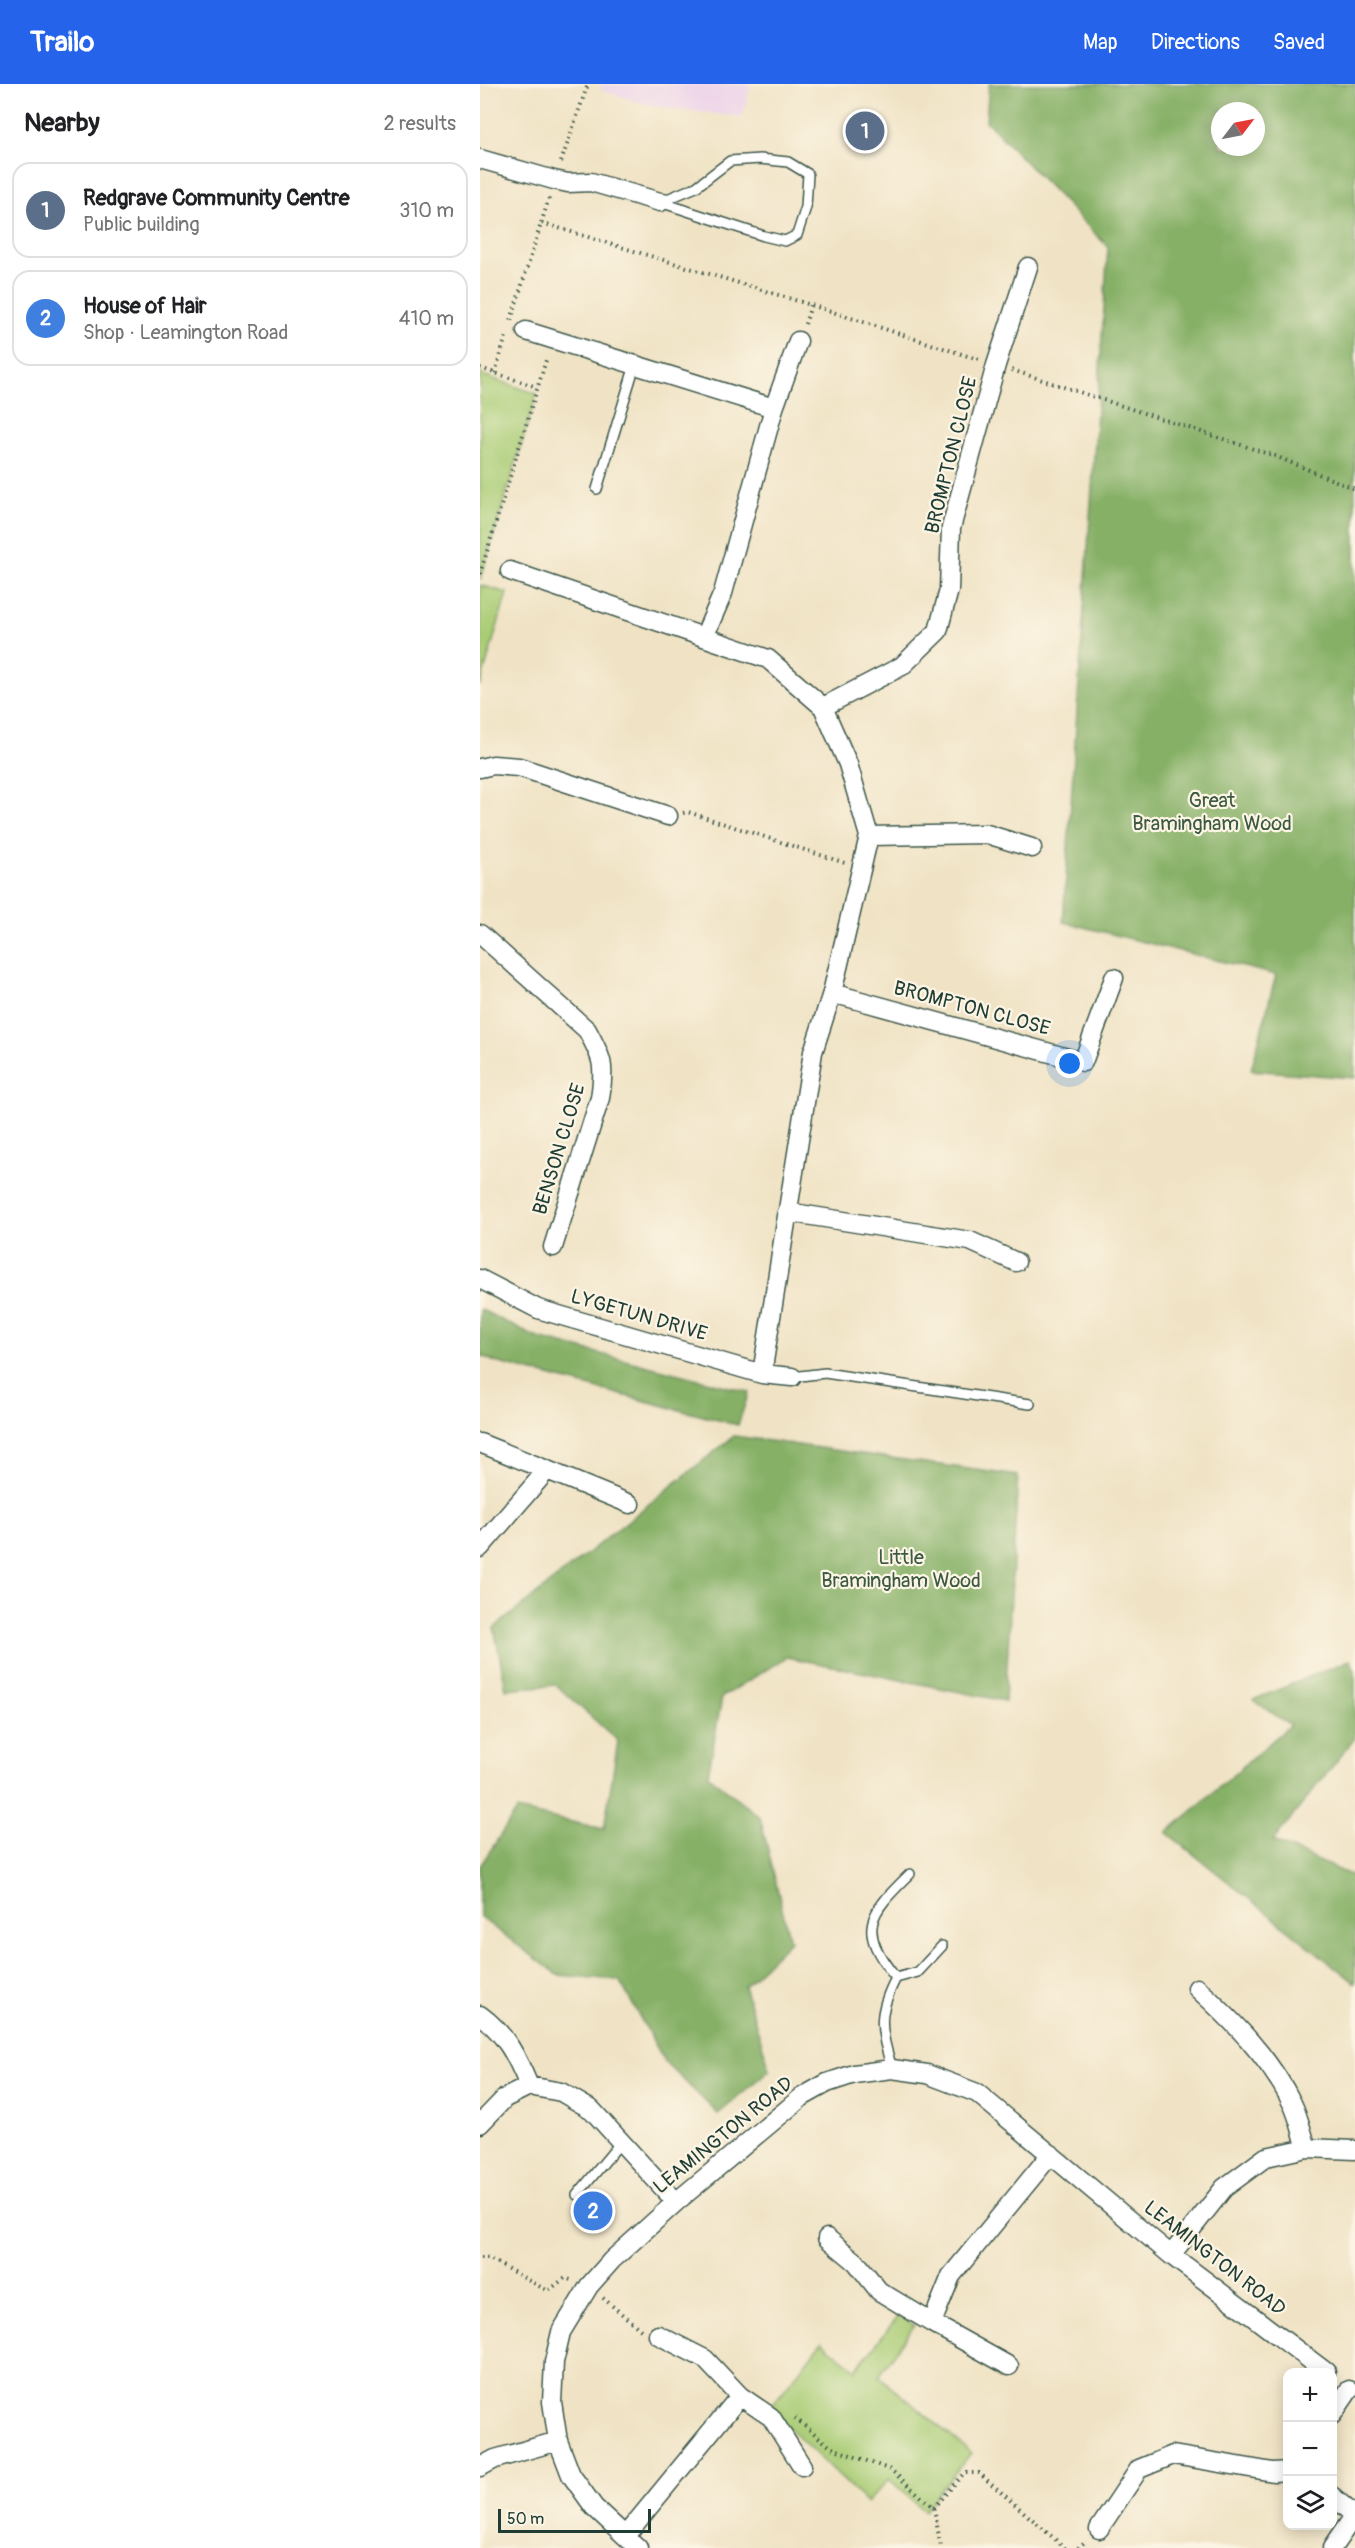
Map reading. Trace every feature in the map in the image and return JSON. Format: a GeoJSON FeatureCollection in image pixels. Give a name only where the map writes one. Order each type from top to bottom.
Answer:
{"type":"FeatureCollection","features":[{"type":"Feature","properties":{"kind":"street"},"geometry":{"type":"LineString","coordinates":[[480,159],[568,183],[591,182],[660,202]]}},
{"type":"Feature","properties":{"kind":"street","name":"BROMPTON CLOSE"},"geometry":{"type":"LineString","coordinates":[[823,707],[902,666],[938,631],[950,591],[951,528],[996,365],[1028,267]]}},
{"type":"Feature","properties":{"kind":"street"},"geometry":{"type":"LineString","coordinates":[[526,331],[774,408]]}},
{"type":"Feature","properties":{"kind":"street"},"geometry":{"type":"LineString","coordinates":[[704,638],[723,593],[774,408],[798,341]]}},
{"type":"Feature","properties":{"kind":"street"},"geometry":{"type":"LineString","coordinates":[[510,571],[768,659],[823,707],[848,764],[868,836],[832,993],[813,1052],[762,1374]]}},
{"type":"Feature","properties":{"kind":"street"},"geometry":{"type":"LineString","coordinates":[[480,768],[493,765],[519,767],[668,816]]}},
{"type":"Feature","properties":{"kind":"street"},"geometry":{"type":"LineString","coordinates":[[868,836],[987,834],[1032,849]]}},
{"type":"Feature","properties":{"kind":"street","name":"BENSON CLOSE"},"geometry":{"type":"LineString","coordinates":[[480,934],[587,1030],[598,1051],[604,1072],[600,1098],[553,1247]]}},
{"type":"Feature","properties":{"kind":"street","name":"BROMPTON CLOSE"},"geometry":{"type":"LineString","coordinates":[[832,993],[1083,1062],[1114,978]]}},
{"type":"Feature","properties":{"kind":"street"},"geometry":{"type":"LineString","coordinates":[[787,1212],[970,1241],[1016,1262]]}},
{"type":"Feature","properties":{"kind":"street","name":"LYGETUN DRIVE"},"geometry":{"type":"LineString","coordinates":[[480,1279],[538,1310],[762,1374],[792,1377]]}},
{"type":"Feature","properties":{"kind":"street"},"geometry":{"type":"LineString","coordinates":[[480,1443],[630,1504]]}},
{"type":"Feature","properties":{"kind":"street"},"geometry":{"type":"LineString","coordinates":[[480,1548],[547,1470]]}},
{"type":"Feature","properties":{"kind":"street"},"geometry":{"type":"LineString","coordinates":[[1197,1988],[1234,2022],[1272,2070],[1293,2104],[1306,2148]]}},
{"type":"Feature","properties":{"kind":"street"},"geometry":{"type":"LineString","coordinates":[[480,2015],[500,2032],[514,2051],[529,2086]]}},
{"type":"Feature","properties":{"kind":"street","name":"LEAMINGTON ROAD"},"geometry":{"type":"LineString","coordinates":[[631,2542],[594,2506],[571,2475],[558,2441],[552,2402],[554,2362],[561,2332],[589,2286],[612,2259],[676,2202],[802,2097],[827,2083],[854,2074],[892,2069],[927,2074],[977,2093],[1171,2255],[1319,2368]]}},
{"type":"Feature","properties":{"kind":"street"},"geometry":{"type":"LineString","coordinates":[[480,2124],[506,2098],[529,2086],[561,2092],[592,2110],[676,2202]]}},
{"type":"Feature","properties":{"kind":"street"},"geometry":{"type":"LineString","coordinates":[[1171,2255],[1224,2188],[1266,2157],[1306,2148],[1355,2151]]}},
{"type":"Feature","properties":{"kind":"street"},"geometry":{"type":"LineString","coordinates":[[932,2323],[951,2276],[1051,2154]]}},
{"type":"Feature","properties":{"kind":"street"},"geometry":{"type":"LineString","coordinates":[[827,2238],[856,2262],[879,2291],[1009,2366]]}},
{"type":"Feature","properties":{"kind":"street"},"geometry":{"type":"LineString","coordinates":[[658,2335],[705,2359],[740,2396],[771,2418],[802,2466]]}},
{"type":"Feature","properties":{"kind":"street"},"geometry":{"type":"LineString","coordinates":[[1337,2382],[1352,2392],[1337,2409]]}},
{"type":"Feature","properties":{"kind":"street"},"geometry":{"type":"LineString","coordinates":[[631,2542],[740,2396]]}},
{"type":"Feature","properties":{"kind":"street"},"geometry":{"type":"LineString","coordinates":[[480,2467],[495,2459],[558,2441]]}},
{"type":"Feature","properties":{"kind":"street"},"geometry":{"type":"LineString","coordinates":[[1099,2529],[1139,2469],[1173,2455],[1273,2472],[1283,2471]]}},
{"type":"Feature","properties":{"kind":"street"},"geometry":{"type":"LineString","coordinates":[[1332,2548],[1354,2516],[1337,2501]]}},
{"type":"Feature","properties":{"kind":"lane"},"geometry":{"type":"LineString","coordinates":[[760,159],[788,162],[808,174],[806,207],[797,235],[785,240],[764,236],[660,202],[696,187],[730,161],[760,159]]}},
{"type":"Feature","properties":{"kind":"lane"},"geometry":{"type":"LineString","coordinates":[[597,489],[635,365]]}},
{"type":"Feature","properties":{"kind":"lane"},"geometry":{"type":"LineString","coordinates":[[792,1377],[825,1373],[1030,1404]]}},
{"type":"Feature","properties":{"kind":"lane"},"geometry":{"type":"LineString","coordinates":[[896,1978],[883,1962],[872,1940],[872,1919],[889,1895],[910,1874]]}},
{"type":"Feature","properties":{"kind":"lane"},"geometry":{"type":"LineString","coordinates":[[892,2069],[881,2032],[884,2001],[896,1978],[918,1972],[942,1946]]}},
{"type":"Feature","properties":{"kind":"lane"},"geometry":{"type":"LineString","coordinates":[[577,2195],[621,2142]]}},
{"type":"Feature","properties":{"kind":"path"},"geometry":{"type":"LineString","coordinates":[[495,373],[554,180],[588,84]]}},
{"type":"Feature","properties":{"kind":"path"},"geometry":{"type":"LineString","coordinates":[[542,223],[812,305],[1275,456],[1355,489]]}},
{"type":"Feature","properties":{"kind":"path"},"geometry":{"type":"LineString","coordinates":[[480,574],[537,387],[554,340]]}},
{"type":"Feature","properties":{"kind":"path"},"geometry":{"type":"LineString","coordinates":[[480,368],[537,387]]}},
{"type":"Feature","properties":{"kind":"path"},"geometry":{"type":"LineString","coordinates":[[668,816],[688,812],[861,868]]}},
{"type":"Feature","properties":{"kind":"path"},"geometry":{"type":"LineString","coordinates":[[792,2416],[832,2448],[891,2469],[934,2508],[941,2548]]}},
{"type":"Feature","properties":{"kind":"path"},"geometry":{"type":"LineString","coordinates":[[934,2508],[964,2473],[979,2473],[1065,2548]]}},
{"type":"Feature","properties":{"kind":"shaded area"},"geometry":{"type":"Polygon","coordinates":[[[602,84],[751,84],[742,117],[653,106],[600,90],[602,84]]]}},
{"type":"Feature","properties":{"kind":"green space","name":"Great Bramingham Wood"},"geometry":{"type":"Polygon","coordinates":[[[989,84],[1355,84],[1355,1078],[1251,1070],[1276,975],[1063,922],[1108,247],[986,121],[989,84]]]}},
{"type":"Feature","properties":{"kind":"green space"},"geometry":{"type":"Polygon","coordinates":[[[480,374],[537,394],[480,580],[480,374]]]}},
{"type":"Feature","properties":{"kind":"green space"},"geometry":{"type":"Polygon","coordinates":[[[480,585],[507,593],[480,686],[480,585]]]}},
{"type":"Feature","properties":{"kind":"green space"},"geometry":{"type":"Polygon","coordinates":[[[480,1309],[535,1337],[749,1392],[738,1425],[495,1362],[480,1355],[480,1309]]]}},
{"type":"Feature","properties":{"kind":"green space","name":"Little Bramingham Wood"},"geometry":{"type":"Polygon","coordinates":[[[734,1436],[1018,1476],[1005,1701],[787,1657],[722,1697],[708,1775],[760,1817],[790,1941],[744,1986],[770,2070],[718,2114],[665,2062],[619,1980],[558,1975],[480,1917],[480,1866],[517,1810],[604,1829],[618,1741],[556,1685],[506,1689],[494,1628],[734,1436]]]}},
{"type":"Feature","properties":{"kind":"green space"},"geometry":{"type":"Polygon","coordinates":[[[1350,1660],[1355,1671],[1355,1738],[1273,1841],[1355,1877],[1355,1983],[1167,1833],[1290,1725],[1253,1700],[1350,1660]]]}},
{"type":"Feature","properties":{"kind":"green space"},"geometry":{"type":"Polygon","coordinates":[[[899,2315],[914,2325],[879,2376],[971,2453],[924,2511],[889,2479],[867,2503],[769,2409],[822,2342],[856,2369],[899,2315]]]}},
{"type":"Feature","properties":{"kind":"place","name":"Redgrave Community Centre"},"geometry":{"type":"Point","coordinates":[865,131]}},
{"type":"Feature","properties":{"kind":"place","name":"House of Hair"},"geometry":{"type":"Point","coordinates":[593,2211]}}]}
